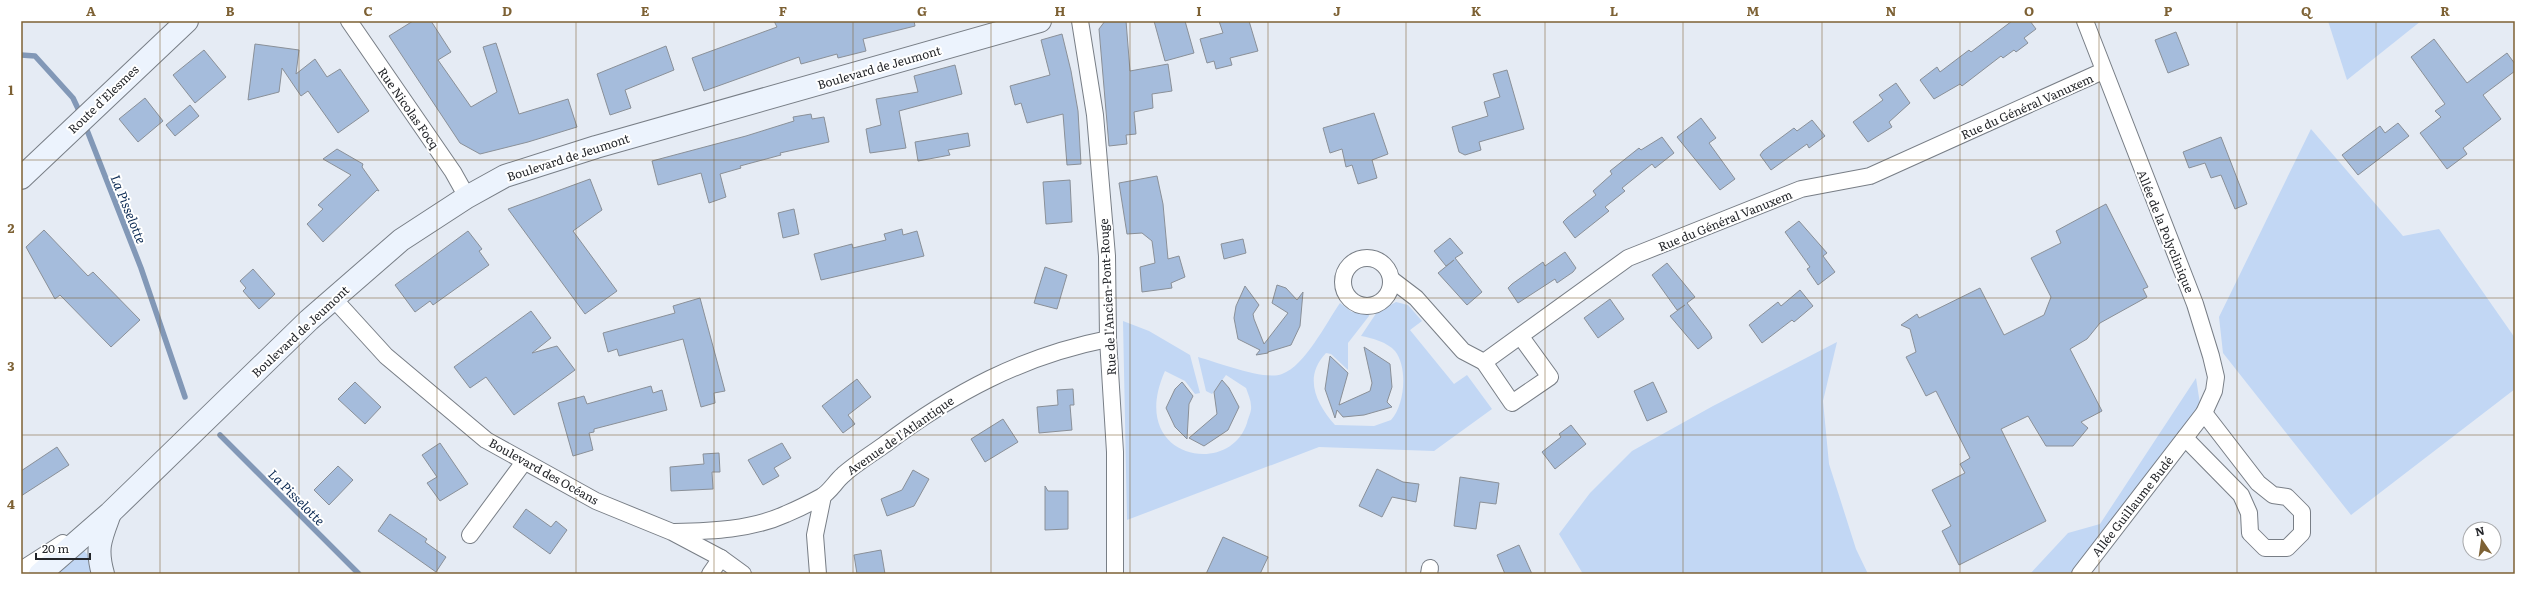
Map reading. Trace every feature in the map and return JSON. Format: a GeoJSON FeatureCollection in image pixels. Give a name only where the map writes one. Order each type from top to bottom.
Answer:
{"type":"FeatureCollection","features":[{"type":"Feature","properties":{"kind":"street","name":"Route d'Elesmes"},"geometry":{"type":"LineString","coordinates":[[21,178],[187,21]]}},
{"type":"Feature","properties":{"kind":"street","name":"Rue Nicolas Focq"},"geometry":{"type":"LineString","coordinates":[[349,21],[453,172],[467,197]]}},
{"type":"Feature","properties":{"kind":"street","name":"Boulevard de Jeumont"},"geometry":{"type":"LineString","coordinates":[[21,570],[110,513],[334,299],[401,240],[467,197],[505,176],[596,147],[1040,21]]}},
{"type":"Feature","properties":{"kind":"street","name":"Rue de l'Ancien-Pont-Rouge"},"geometry":{"type":"LineString","coordinates":[[1080,21],[1095,114],[1107,256],[1108,339],[1115,452],[1115,574]]}},
{"type":"Feature","properties":{"kind":"street","name":"Allée de la Polyclinique"},"geometry":{"type":"LineString","coordinates":[[2085,21],[2103,71],[2195,304],[2211,356],[2216,377],[2214,391],[2204,413],[2185,438]]}},
{"type":"Feature","properties":{"kind":"street","name":"Rue du Général Vanuxem"},"geometry":{"type":"LineString","coordinates":[[1484,362],[1521,337],[1628,258],[1801,189],[1870,176],[2103,71]]}},
{"type":"Feature","properties":{"kind":"street"},"geometry":{"type":"LineString","coordinates":[[1391,279],[1416,298],[1463,351],[1484,362],[1512,403],[1550,378],[1521,337]]}},
{"type":"Feature","properties":{"kind":"street","name":"Boulevard des Océans"},"geometry":{"type":"LineString","coordinates":[[334,299],[386,356],[441,404],[486,440],[596,501],[672,532],[721,558],[743,574]]}},
{"type":"Feature","properties":{"kind":"street","name":"Avenue de l'Atlantique"},"geometry":{"type":"LineString","coordinates":[[672,532],[712,531],[756,525],[786,515],[823,496],[842,476],[911,424],[954,397],[1024,362],[1060,350],[1108,339]]}},
{"type":"Feature","properties":{"kind":"street"},"geometry":{"type":"LineString","coordinates":[[2185,438],[2241,494],[2249,513],[2250,533],[2266,548],[2287,548],[2302,533],[2302,512],[2287,497],[2273,495],[2258,483],[2204,413]]}},
{"type":"Feature","properties":{"kind":"street","name":"Allée Guillaume Budé"},"geometry":{"type":"LineString","coordinates":[[2080,574],[2185,438]]}},
{"type":"Feature","properties":{"kind":"street"},"geometry":{"type":"LineString","coordinates":[[470,536],[524,462]]}},
{"type":"Feature","properties":{"kind":"street"},"geometry":{"type":"LineString","coordinates":[[818,574],[815,535],[823,496]]}},
{"type":"Feature","properties":{"kind":"street","name":"Boulevard de Jeumont"},"geometry":{"type":"LineString","coordinates":[[103,574],[98,555],[99,542],[110,513]]}},
{"type":"Feature","properties":{"kind":"street"},"geometry":{"type":"LineString","coordinates":[[40,574],[110,513]]}},
{"type":"Feature","properties":{"kind":"street"},"geometry":{"type":"LineString","coordinates":[[710,574],[721,558]]}},
{"type":"Feature","properties":{"kind":"shaded area"},"geometry":{"type":"Polygon","coordinates":[[[2328,21],[2421,21],[2347,80],[2328,21]]]}},
{"type":"Feature","properties":{"kind":"shaded area"},"geometry":{"type":"Polygon","coordinates":[[[2311,129],[2403,236],[2439,229],[2515,338],[2515,389],[2351,515],[2223,353],[2219,317],[2311,129]]]}},
{"type":"Feature","properties":{"kind":"shaded area"},"geometry":{"type":"Polygon","coordinates":[[[1396,302],[1408,305],[1422,321],[1410,330],[1454,384],[1467,375],[1492,409],[1434,451],[1319,447],[1127,520],[1123,321],[1149,331],[1190,355],[1200,393],[1195,394],[1185,381],[1165,371],[1157,401],[1159,424],[1169,440],[1185,451],[1203,454],[1221,451],[1237,440],[1247,423],[1251,408],[1250,399],[1246,388],[1226,375],[1212,394],[1206,391],[1198,357],[1253,373],[1264,375],[1282,374],[1291,369],[1307,353],[1340,303],[1352,312],[1369,313],[1369,316],[1348,343],[1348,370],[1331,354],[1326,353],[1319,362],[1315,371],[1314,381],[1318,399],[1322,408],[1335,425],[1374,426],[1391,420],[1396,413],[1402,396],[1402,366],[1395,351],[1388,345],[1374,339],[1361,336],[1377,312],[1396,302]]]}},
{"type":"Feature","properties":{"kind":"shaded area"},"geometry":{"type":"Polygon","coordinates":[[[1837,342],[1823,401],[1829,464],[1856,549],[1868,574],[1583,574],[1559,534],[1590,493],[1632,451],[1713,406],[1837,342]]]}},
{"type":"Feature","properties":{"kind":"shaded area"},"geometry":{"type":"Polygon","coordinates":[[[2196,378],[2200,404],[2074,574],[2030,574],[2068,533],[2100,524],[2196,378]]]}},
{"type":"Feature","properties":{"kind":"shaded area"},"geometry":{"type":"Polygon","coordinates":[[[83,550],[89,556],[91,574],[51,574],[83,550]]]}},
{"type":"Feature","properties":{"kind":"building"},"geometry":{"type":"Polygon","coordinates":[[[413,21],[431,21],[451,52],[438,60],[471,107],[497,92],[483,47],[496,43],[519,114],[568,99],[577,127],[528,142],[480,154],[460,143],[389,36],[413,21]]]}},
{"type":"Feature","properties":{"kind":"building"},"geometry":{"type":"Polygon","coordinates":[[[774,21],[914,21],[915,26],[863,39],[866,51],[838,58],[837,54],[801,64],[799,57],[704,91],[692,58],[777,27],[774,21]]]}},
{"type":"Feature","properties":{"kind":"building"},"geometry":{"type":"Polygon","coordinates":[[[1105,21],[1126,21],[1130,71],[1168,64],[1172,91],[1152,94],[1153,108],[1134,112],[1136,134],[1126,135],[1127,144],[1109,146],[1099,29],[1105,21]]]}},
{"type":"Feature","properties":{"kind":"building"},"geometry":{"type":"Polygon","coordinates":[[[1154,21],[1185,21],[1194,53],[1165,61],[1154,21]]]}},
{"type":"Feature","properties":{"kind":"building"},"geometry":{"type":"Polygon","coordinates":[[[1219,21],[1249,21],[1258,51],[1230,58],[1232,65],[1216,69],[1214,61],[1207,63],[1200,39],[1223,33],[1219,21]]]}},
{"type":"Feature","properties":{"kind":"building"},"geometry":{"type":"Polygon","coordinates":[[[2012,21],[2030,21],[2036,29],[2024,38],[2028,43],[2016,52],[2014,50],[2003,58],[2001,56],[1962,86],[1960,84],[1934,99],[1920,80],[1937,67],[1940,72],[1969,50],[1971,52],[2012,21]]]}},
{"type":"Feature","properties":{"kind":"building"},"geometry":{"type":"Polygon","coordinates":[[[2176,32],[2189,65],[2168,73],[2155,40],[2176,32]]]}},
{"type":"Feature","properties":{"kind":"building"},"geometry":{"type":"Polygon","coordinates":[[[1062,34],[1071,71],[1078,111],[1081,164],[1067,165],[1063,114],[1027,123],[1021,103],[1015,105],[1010,86],[1050,75],[1041,40],[1062,34]]]}},
{"type":"Feature","properties":{"kind":"building"},"geometry":{"type":"Polygon","coordinates":[[[2434,39],[2467,83],[2507,53],[2515,64],[2515,71],[2483,95],[2501,119],[2463,148],[2467,154],[2447,169],[2420,133],[2441,117],[2435,111],[2445,104],[2411,57],[2434,39]]]}},
{"type":"Feature","properties":{"kind":"building"},"geometry":{"type":"Polygon","coordinates":[[[255,44],[299,50],[296,74],[315,59],[327,77],[340,69],[369,111],[338,133],[308,91],[301,96],[282,68],[279,92],[248,100],[255,44]]]}},
{"type":"Feature","properties":{"kind":"building"},"geometry":{"type":"Polygon","coordinates":[[[666,46],[674,70],[625,90],[631,108],[610,115],[597,74],[666,46]]]}},
{"type":"Feature","properties":{"kind":"building"},"geometry":{"type":"Polygon","coordinates":[[[204,50],[226,77],[195,103],[173,75],[204,50]]]}},
{"type":"Feature","properties":{"kind":"building"},"geometry":{"type":"Polygon","coordinates":[[[955,65],[962,94],[899,111],[906,148],[870,153],[866,129],[881,125],[876,99],[918,92],[914,76],[955,65]]]}},
{"type":"Feature","properties":{"kind":"building"},"geometry":{"type":"Polygon","coordinates":[[[1507,70],[1524,129],[1479,142],[1481,150],[1465,155],[1459,152],[1452,127],[1488,116],[1484,102],[1500,97],[1493,74],[1507,70]]]}},
{"type":"Feature","properties":{"kind":"building"},"geometry":{"type":"Polygon","coordinates":[[[1896,83],[1910,103],[1889,122],[1892,127],[1868,142],[1853,122],[1883,100],[1879,95],[1896,83]]]}},
{"type":"Feature","properties":{"kind":"building"},"geometry":{"type":"Polygon","coordinates":[[[145,98],[163,121],[138,142],[119,119],[145,98]]]}},
{"type":"Feature","properties":{"kind":"building"},"geometry":{"type":"Polygon","coordinates":[[[190,105],[199,116],[175,136],[166,125],[190,105]]]}},
{"type":"Feature","properties":{"kind":"building"},"geometry":{"type":"Polygon","coordinates":[[[1374,113],[1388,154],[1372,160],[1377,178],[1358,184],[1352,165],[1346,167],[1342,149],[1330,153],[1323,128],[1374,113]]]}},
{"type":"Feature","properties":{"kind":"building"},"geometry":{"type":"Polygon","coordinates":[[[811,114],[812,119],[824,117],[829,142],[780,153],[781,155],[740,166],[741,168],[720,174],[726,197],[709,203],[701,173],[658,185],[652,161],[746,136],[794,121],[793,117],[811,114]]]}},
{"type":"Feature","properties":{"kind":"building"},"geometry":{"type":"Polygon","coordinates":[[[1701,118],[1716,138],[1709,143],[1735,179],[1720,190],[1677,137],[1701,118]]]}},
{"type":"Feature","properties":{"kind":"building"},"geometry":{"type":"Polygon","coordinates":[[[1812,120],[1825,136],[1809,148],[1807,144],[1771,170],[1760,155],[1763,151],[1794,128],[1797,131],[1812,120]]]}},
{"type":"Feature","properties":{"kind":"building"},"geometry":{"type":"Polygon","coordinates":[[[2398,123],[2409,136],[2358,175],[2342,155],[2380,126],[2385,133],[2398,123]]]}},
{"type":"Feature","properties":{"kind":"building"},"geometry":{"type":"Polygon","coordinates":[[[968,133],[970,146],[948,150],[950,155],[918,161],[915,142],[968,133]]]}},
{"type":"Feature","properties":{"kind":"building"},"geometry":{"type":"Polygon","coordinates":[[[1662,137],[1674,153],[1655,168],[1652,164],[1622,188],[1625,191],[1605,207],[1609,211],[1575,238],[1563,222],[1596,195],[1593,191],[1612,174],[1610,171],[1639,148],[1641,150],[1662,137]]]}},
{"type":"Feature","properties":{"kind":"building"},"geometry":{"type":"Polygon","coordinates":[[[2221,137],[2247,204],[2235,209],[2221,175],[2211,178],[2205,163],[2189,168],[2183,152],[2221,137]]]}},
{"type":"Feature","properties":{"kind":"building"},"geometry":{"type":"Polygon","coordinates":[[[337,149],[363,164],[362,167],[379,191],[377,190],[323,242],[307,224],[323,209],[318,205],[351,175],[323,159],[337,149]]]}},
{"type":"Feature","properties":{"kind":"building"},"geometry":{"type":"Polygon","coordinates":[[[1157,176],[1163,204],[1168,259],[1179,256],[1185,277],[1171,283],[1172,288],[1142,292],[1140,267],[1155,263],[1152,241],[1142,233],[1127,234],[1119,183],[1157,176]]]}},
{"type":"Feature","properties":{"kind":"building"},"geometry":{"type":"Polygon","coordinates":[[[590,179],[602,210],[573,231],[617,291],[585,314],[508,209],[590,179]]]}},
{"type":"Feature","properties":{"kind":"building"},"geometry":{"type":"Polygon","coordinates":[[[1070,180],[1072,222],[1046,224],[1043,182],[1070,180]]]}},
{"type":"Feature","properties":{"kind":"building"},"geometry":{"type":"Polygon","coordinates":[[[2106,204],[2148,287],[2143,289],[2147,297],[2100,323],[2087,339],[2070,349],[2102,411],[2081,422],[2088,428],[2073,446],[2046,446],[2028,416],[2001,429],[2046,521],[1959,565],[1942,531],[1951,526],[1932,490],[1965,473],[1960,464],[1970,458],[1936,391],[1926,396],[1906,357],[1916,352],[1910,329],[1901,325],[1917,314],[1919,318],[1980,288],[2004,335],[2044,315],[2051,297],[2031,258],[2061,243],[2056,231],[2106,204]]]}},
{"type":"Feature","properties":{"kind":"building"},"geometry":{"type":"Polygon","coordinates":[[[794,209],[799,234],[783,238],[778,213],[794,209]]]}},
{"type":"Feature","properties":{"kind":"building"},"geometry":{"type":"Polygon","coordinates":[[[1799,221],[1827,253],[1823,256],[1835,272],[1818,285],[1807,269],[1810,267],[1785,232],[1799,221]]]}},
{"type":"Feature","properties":{"kind":"building"},"geometry":{"type":"Polygon","coordinates":[[[902,229],[903,235],[917,231],[924,256],[821,280],[814,254],[852,244],[853,248],[886,240],[884,234],[902,229]]]}},
{"type":"Feature","properties":{"kind":"building"},"geometry":{"type":"Polygon","coordinates":[[[44,230],[88,276],[93,272],[140,320],[111,347],[60,295],[55,299],[26,247],[44,230]]]}},
{"type":"Feature","properties":{"kind":"building"},"geometry":{"type":"Polygon","coordinates":[[[468,231],[482,249],[479,251],[489,265],[433,305],[430,301],[415,312],[395,285],[468,231]]]}},
{"type":"Feature","properties":{"kind":"building"},"geometry":{"type":"Polygon","coordinates":[[[1450,238],[1463,253],[1455,258],[1482,292],[1467,305],[1438,273],[1454,260],[1446,266],[1434,251],[1450,238]]]}},
{"type":"Feature","properties":{"kind":"building"},"geometry":{"type":"Polygon","coordinates":[[[1243,239],[1246,253],[1224,259],[1221,244],[1243,239]]]}},
{"type":"Feature","properties":{"kind":"building"},"geometry":{"type":"Polygon","coordinates":[[[1565,252],[1576,268],[1573,272],[1557,283],[1555,279],[1518,303],[1508,288],[1543,262],[1545,266],[1565,252]]]}},
{"type":"Feature","properties":{"kind":"building"},"geometry":{"type":"Polygon","coordinates":[[[1667,263],[1695,297],[1687,303],[1710,333],[1712,338],[1698,349],[1670,316],[1685,305],[1677,310],[1652,275],[1667,263]]]}},
{"type":"Feature","properties":{"kind":"building"},"geometry":{"type":"Polygon","coordinates":[[[1045,267],[1067,275],[1057,309],[1034,303],[1045,267]]]}},
{"type":"Feature","properties":{"kind":"building"},"geometry":{"type":"Polygon","coordinates":[[[253,269],[275,294],[259,309],[243,291],[246,288],[240,281],[253,269]]]}},
{"type":"Feature","properties":{"kind":"building"},"geometry":{"type":"Polygon","coordinates":[[[1277,285],[1286,288],[1297,300],[1303,292],[1300,326],[1291,345],[1268,353],[1256,355],[1260,350],[1238,339],[1234,318],[1236,306],[1245,286],[1259,305],[1253,314],[1264,344],[1288,313],[1272,303],[1277,285]]]}},
{"type":"Feature","properties":{"kind":"building"},"geometry":{"type":"Polygon","coordinates":[[[1800,290],[1813,306],[1794,322],[1792,320],[1762,343],[1749,325],[1778,302],[1781,306],[1800,290]]]}},
{"type":"Feature","properties":{"kind":"building"},"geometry":{"type":"Polygon","coordinates":[[[700,298],[725,391],[714,393],[715,403],[701,407],[683,339],[619,356],[617,349],[608,352],[603,333],[675,313],[673,306],[700,298]]]}},
{"type":"Feature","properties":{"kind":"building"},"geometry":{"type":"Polygon","coordinates":[[[1610,299],[1624,319],[1598,338],[1584,318],[1610,299]]]}},
{"type":"Feature","properties":{"kind":"building"},"geometry":{"type":"Polygon","coordinates":[[[531,311],[551,338],[532,353],[557,346],[575,370],[514,415],[486,377],[470,388],[454,367],[531,311]]]}},
{"type":"Feature","properties":{"kind":"building"},"geometry":{"type":"Polygon","coordinates":[[[1364,347],[1390,364],[1392,387],[1387,402],[1392,407],[1364,415],[1343,417],[1337,410],[1335,418],[1325,389],[1330,356],[1348,373],[1339,405],[1370,391],[1372,383],[1364,347]]]}},
{"type":"Feature","properties":{"kind":"building"},"geometry":{"type":"Polygon","coordinates":[[[857,379],[871,397],[848,415],[855,424],[843,433],[822,406],[857,379]]]}},
{"type":"Feature","properties":{"kind":"building"},"geometry":{"type":"Polygon","coordinates":[[[1222,380],[1229,388],[1239,407],[1228,430],[1204,446],[1189,438],[1217,414],[1214,392],[1222,380]]]}},
{"type":"Feature","properties":{"kind":"building"},"geometry":{"type":"Polygon","coordinates":[[[355,382],[381,407],[365,424],[338,399],[355,382]]]}},
{"type":"Feature","properties":{"kind":"building"},"geometry":{"type":"Polygon","coordinates":[[[1182,382],[1193,396],[1189,404],[1187,439],[1175,427],[1166,408],[1175,389],[1182,382]]]}},
{"type":"Feature","properties":{"kind":"building"},"geometry":{"type":"Polygon","coordinates":[[[1653,382],[1667,412],[1647,421],[1634,391],[1653,382]]]}},
{"type":"Feature","properties":{"kind":"building"},"geometry":{"type":"Polygon","coordinates":[[[651,386],[653,393],[662,390],[667,410],[594,429],[594,432],[589,433],[593,450],[573,456],[558,403],[584,396],[587,404],[651,386]]]}},
{"type":"Feature","properties":{"kind":"building"},"geometry":{"type":"Polygon","coordinates":[[[1073,389],[1074,405],[1070,405],[1072,430],[1039,433],[1037,407],[1058,405],[1057,390],[1073,389]]]}},
{"type":"Feature","properties":{"kind":"building"},"geometry":{"type":"Polygon","coordinates":[[[1003,419],[1018,442],[985,462],[971,439],[1003,419]]]}},
{"type":"Feature","properties":{"kind":"building"},"geometry":{"type":"Polygon","coordinates":[[[1571,425],[1586,444],[1555,469],[1542,452],[1561,437],[1559,434],[1571,425]]]}},
{"type":"Feature","properties":{"kind":"building"},"geometry":{"type":"Polygon","coordinates":[[[440,443],[468,484],[440,501],[427,483],[437,477],[422,455],[440,443]]]}},
{"type":"Feature","properties":{"kind":"building"},"geometry":{"type":"Polygon","coordinates":[[[782,443],[791,458],[774,468],[779,476],[763,485],[748,460],[782,443]]]}},
{"type":"Feature","properties":{"kind":"building"},"geometry":{"type":"Polygon","coordinates":[[[57,447],[69,465],[21,496],[21,471],[57,447]]]}},
{"type":"Feature","properties":{"kind":"building"},"geometry":{"type":"Polygon","coordinates":[[[719,453],[720,472],[712,472],[713,489],[671,491],[670,467],[704,464],[703,454],[719,453]]]}},
{"type":"Feature","properties":{"kind":"building"},"geometry":{"type":"Polygon","coordinates":[[[338,466],[353,480],[329,505],[314,490],[338,466]]]}},
{"type":"Feature","properties":{"kind":"building"},"geometry":{"type":"Polygon","coordinates":[[[1377,469],[1403,482],[1419,484],[1416,502],[1392,497],[1382,517],[1359,506],[1377,469]]]}},
{"type":"Feature","properties":{"kind":"building"},"geometry":{"type":"Polygon","coordinates":[[[913,470],[929,479],[914,506],[887,516],[881,499],[902,490],[913,470]]]}},
{"type":"Feature","properties":{"kind":"building"},"geometry":{"type":"Polygon","coordinates":[[[1460,477],[1499,483],[1496,504],[1480,502],[1476,529],[1454,526],[1460,477]]]}},
{"type":"Feature","properties":{"kind":"building"},"geometry":{"type":"Polygon","coordinates":[[[1045,486],[1048,491],[1068,491],[1068,529],[1045,530],[1045,486]]]}},
{"type":"Feature","properties":{"kind":"building"},"geometry":{"type":"Polygon","coordinates":[[[526,509],[551,527],[556,521],[567,530],[550,554],[513,527],[526,509]]]}},
{"type":"Feature","properties":{"kind":"building"},"geometry":{"type":"Polygon","coordinates":[[[390,514],[427,539],[425,542],[446,557],[436,572],[378,531],[390,514]]]}},
{"type":"Feature","properties":{"kind":"building"},"geometry":{"type":"Polygon","coordinates":[[[1223,537],[1268,557],[1260,574],[1206,574],[1223,537]]]}},
{"type":"Feature","properties":{"kind":"building"},"geometry":{"type":"Polygon","coordinates":[[[1519,545],[1532,574],[1505,574],[1497,555],[1519,545]]]}},
{"type":"Feature","properties":{"kind":"building"},"geometry":{"type":"Polygon","coordinates":[[[881,550],[885,574],[857,574],[854,555],[881,550]]]}},
{"type":"Feature","properties":{"kind":"waterway","name":"La Pisselotte"},"geometry":{"type":"LineString","coordinates":[[21,55],[35,56],[73,98],[81,115]]}},
{"type":"Feature","properties":{"kind":"waterway","name":"La Pisselotte"},"geometry":{"type":"LineString","coordinates":[[85,125],[141,268],[185,397]]}},
{"type":"Feature","properties":{"kind":"waterway","name":"La Pisselotte"},"geometry":{"type":"LineString","coordinates":[[220,435],[359,574]]}}]}
